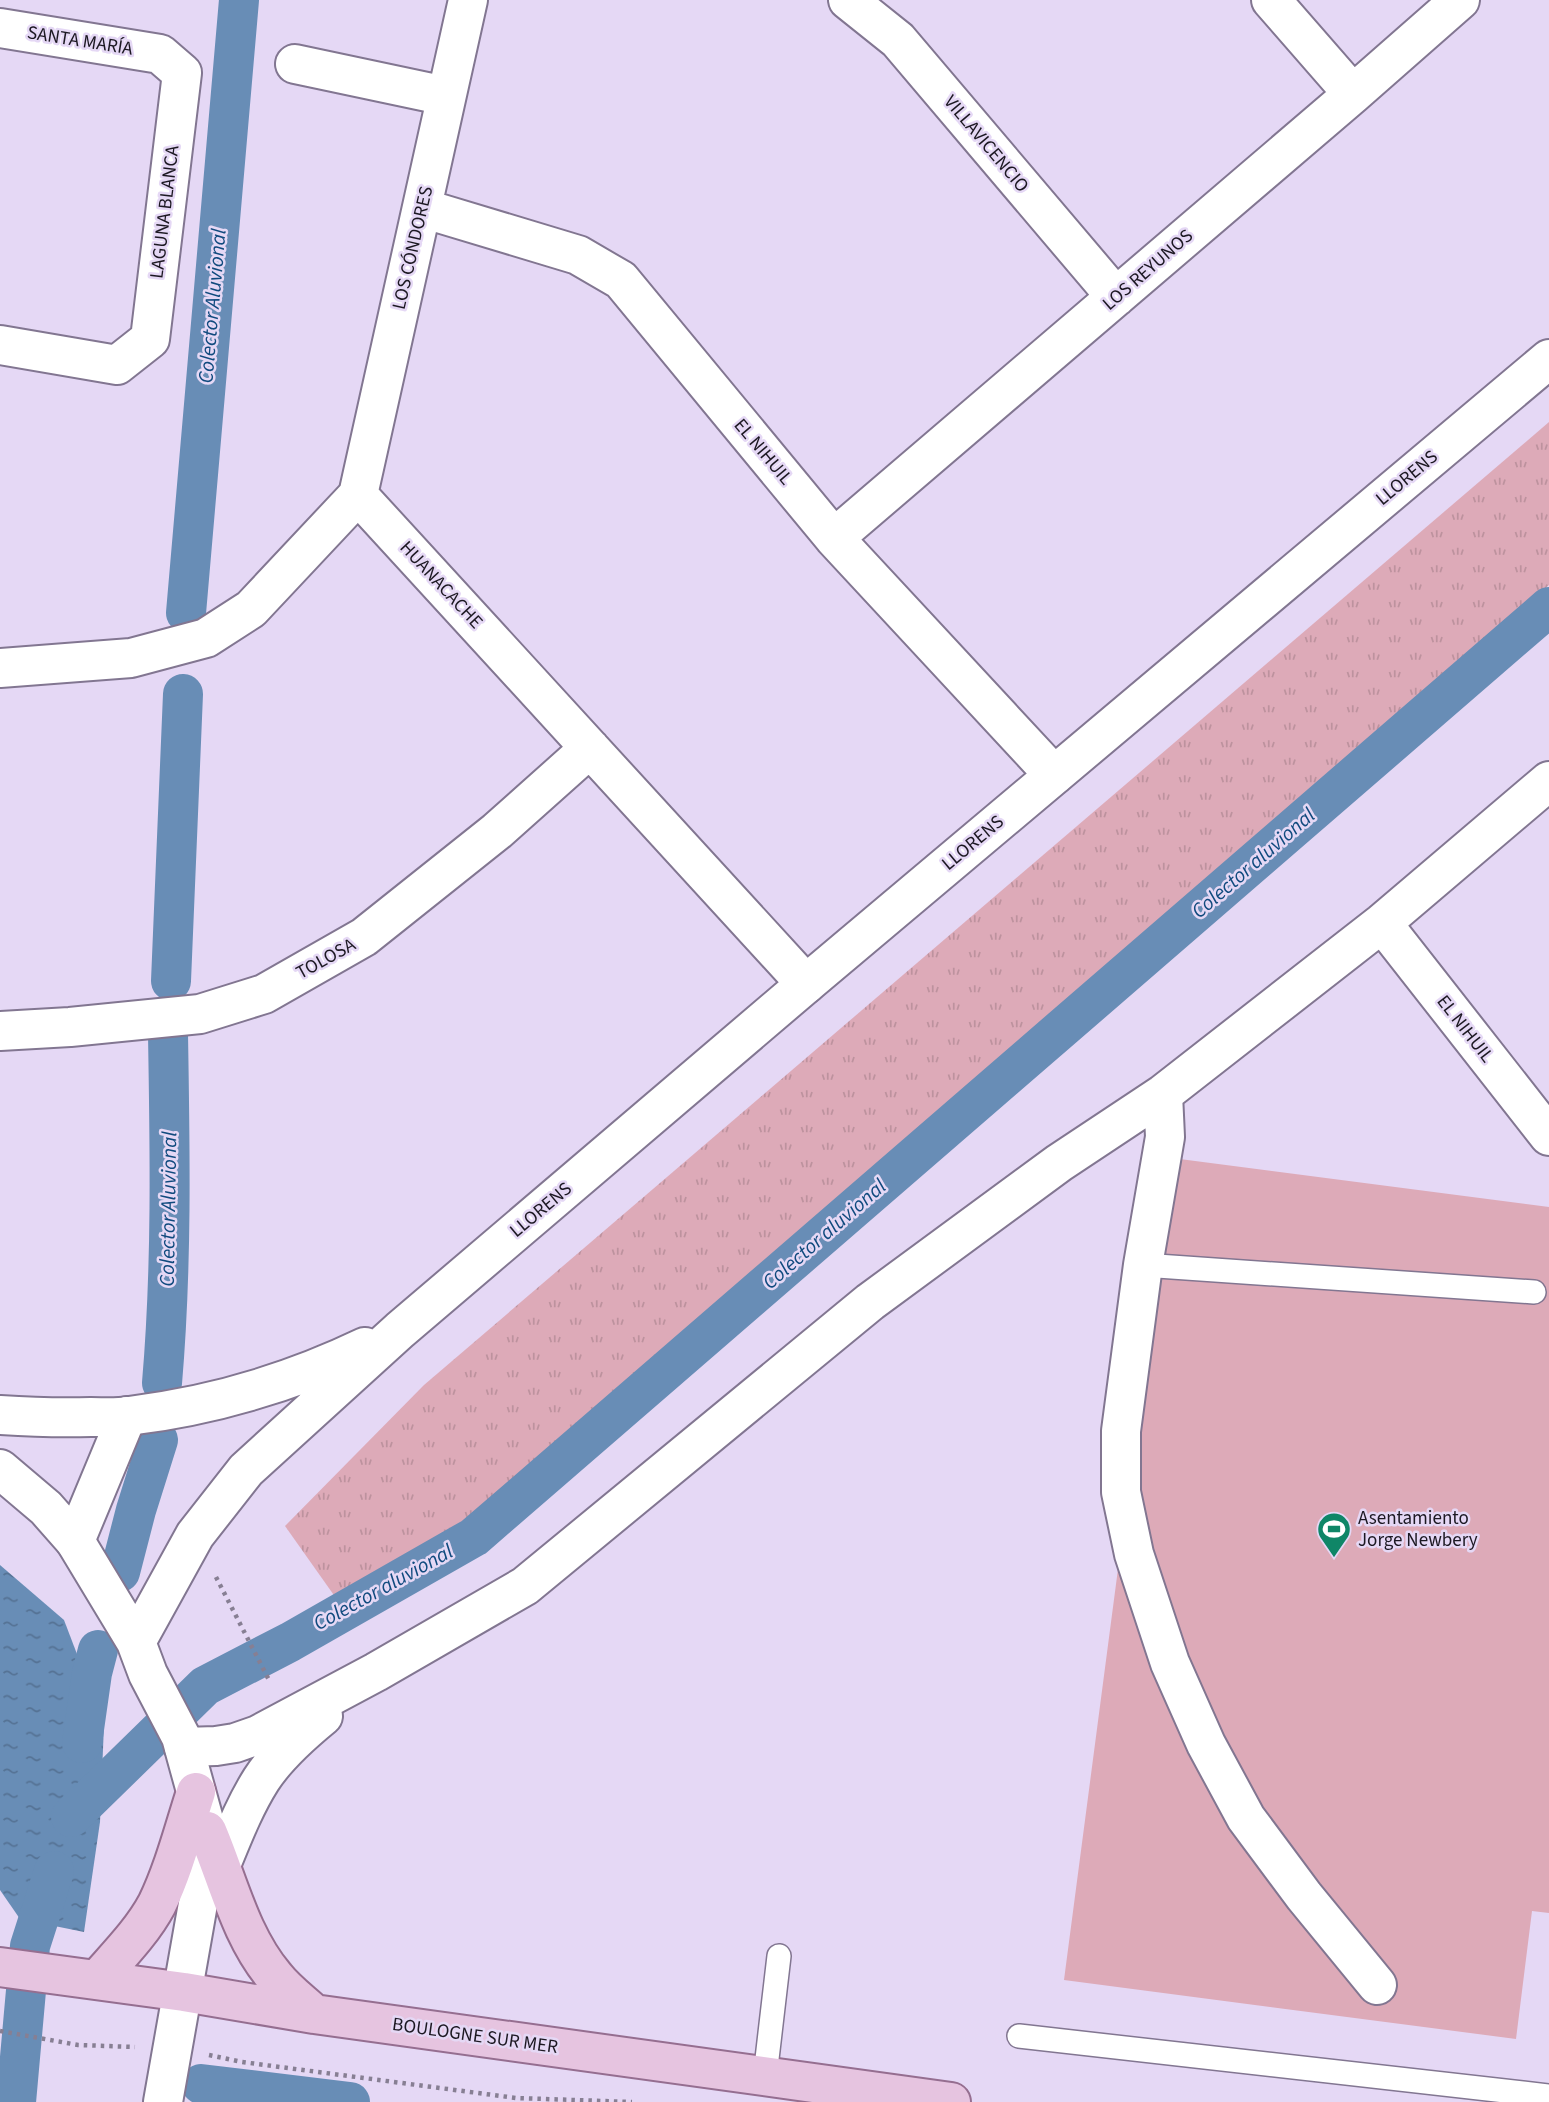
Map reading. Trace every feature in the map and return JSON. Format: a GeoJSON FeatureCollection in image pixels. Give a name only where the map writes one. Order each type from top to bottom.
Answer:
{"type":"FeatureCollection","features":[{"type":"Feature","properties":{"kind":"main road"},"geometry":{"type":"LineString","coordinates":[[97,1980],[135,1937],[156,1905],[196,1792]]}},
{"type":"Feature","properties":{"kind":"main road"},"geometry":{"type":"LineString","coordinates":[[206,1831],[241,1921],[260,1956],[276,1979],[314,2014]]}},
{"type":"Feature","properties":{"kind":"main road","name":"BOULOGNE SUR MER"},"geometry":{"type":"LineString","coordinates":[[0,1968],[951,2102]]}},
{"type":"Feature","properties":{"kind":"street","name":"LOS CÓNDORES"},"geometry":{"type":"LineString","coordinates":[[358,495],[468,0]]}},
{"type":"Feature","properties":{"kind":"street","name":"VILLAVICENCIO"},"geometry":{"type":"LineString","coordinates":[[848,0],[898,40],[1116,297]]}},
{"type":"Feature","properties":{"kind":"street"},"geometry":{"type":"LineString","coordinates":[[1271,0],[1353,94]]}},
{"type":"Feature","properties":{"kind":"street","name":"LOS REYUNOS"},"geometry":{"type":"LineString","coordinates":[[834,538],[1460,0]]}},
{"type":"Feature","properties":{"kind":"street","name":"SANTA MARÍA"},"geometry":{"type":"LineString","coordinates":[[0,28],[160,54]]}},
{"type":"Feature","properties":{"kind":"street","name":"LAGUNA BLANCA"},"geometry":{"type":"LineString","coordinates":[[0,345],[117,365],[150,339],[182,73],[160,54]]}},
{"type":"Feature","properties":{"kind":"street"},"geometry":{"type":"LineString","coordinates":[[295,64],[446,96]]}},
{"type":"Feature","properties":{"kind":"street","name":"EL NIHUIL"},"geometry":{"type":"LineString","coordinates":[[422,208],[578,255],[621,280],[834,538],[1054,775]]}},
{"type":"Feature","properties":{"kind":"street","name":"LLORENS"},"geometry":{"type":"LineString","coordinates":[[142,1658],[195,1535],[246,1470],[400,1331],[806,984],[1549,359]]}},
{"type":"Feature","properties":{"kind":"street"},"geometry":{"type":"LineString","coordinates":[[0,668],[131,658],[206,638],[251,609],[358,495]]}},
{"type":"Feature","properties":{"kind":"street","name":"HUANACACHE"},"geometry":{"type":"LineString","coordinates":[[358,495],[806,984]]}},
{"type":"Feature","properties":{"kind":"street","name":"TOLOSA"},"geometry":{"type":"LineString","coordinates":[[0,1031],[201,1014],[264,994],[365,937],[497,831],[590,748]]}},
{"type":"Feature","properties":{"kind":"street"},"geometry":{"type":"LineString","coordinates":[[182,1742],[216,1746],[258,1735],[376,1672],[525,1586],[870,1302],[1059,1163],[1163,1094],[1382,923],[1549,781]]}},
{"type":"Feature","properties":{"kind":"street","name":"EL NIHUIL"},"geometry":{"type":"LineString","coordinates":[[1382,923],[1549,1136]]}},
{"type":"Feature","properties":{"kind":"street"},"geometry":{"type":"LineString","coordinates":[[1163,1094],[1166,1137],[1143,1265],[1121,1431],[1121,1492],[1134,1553],[1170,1663],[1206,1744],[1246,1818],[1304,1896],[1377,1985]]}},
{"type":"Feature","properties":{"kind":"street","name":"LLORENS"},"geometry":{"type":"LineString","coordinates":[[0,1415],[44,1418],[127,1416],[203,1404],[272,1385],[327,1365],[400,1331]]}},
{"type":"Feature","properties":{"kind":"street"},"geometry":{"type":"LineString","coordinates":[[75,1541],[127,1416]]}},
{"type":"Feature","properties":{"kind":"street"},"geometry":{"type":"LineString","coordinates":[[0,1469],[46,1508],[75,1541],[142,1658],[182,1742],[196,1792],[206,1831],[202,1881],[173,2048],[169,2101]]}},
{"type":"Feature","properties":{"kind":"street"},"geometry":{"type":"LineString","coordinates":[[221,1865],[241,1816],[262,1778],[311,1726],[376,1672]]}},
{"type":"Feature","properties":{"kind":"lane"},"geometry":{"type":"LineString","coordinates":[[1143,1265],[1534,1292]]}},
{"type":"Feature","properties":{"kind":"lane"},"geometry":{"type":"LineString","coordinates":[[765,2076],[779,1956]]}},
{"type":"Feature","properties":{"kind":"lane"},"geometry":{"type":"LineString","coordinates":[[1019,2036],[1549,2096]]}},
{"type":"Feature","properties":{"kind":"path"},"geometry":{"type":"LineString","coordinates":[[195,1535],[270,1682]]}},
{"type":"Feature","properties":{"kind":"path"},"geometry":{"type":"LineString","coordinates":[[0,2031],[78,2045],[173,2048],[242,2062],[516,2098],[632,2102]]}},
{"type":"Feature","properties":{"kind":"green space"},"geometry":{"type":"Polygon","coordinates":[[[1549,422],[1549,585],[470,1560],[355,1625],[285,1526],[424,1385],[1549,422]]]}},
{"type":"Feature","properties":{"kind":"green space","name":"Asentamiento Jorge Newbery"},"geometry":{"type":"Polygon","coordinates":[[[1172,1158],[1549,1207],[1549,1913],[1532,1911],[1516,2039],[1064,1980],[1172,1158]]]}},
{"type":"Feature","properties":{"kind":"water"},"geometry":{"type":"Polygon","coordinates":[[[0,1565],[64,1620],[104,1725],[100,1822],[84,1932],[20,1919],[0,1890],[0,1565]]]}},
{"type":"Feature","properties":{"kind":"waterway","name":"Colector Aluvional"},"geometry":{"type":"LineString","coordinates":[[186,613],[239,0]]}},
{"type":"Feature","properties":{"kind":"waterway","name":"Colector aluvional"},"geometry":{"type":"LineString","coordinates":[[71,1817],[205,1686],[290,1642],[474,1537],[1549,607]]}},
{"type":"Feature","properties":{"kind":"waterway","name":"Colector Aluvional"},"geometry":{"type":"LineString","coordinates":[[171,981],[183,694]]}},
{"type":"Feature","properties":{"kind":"waterway","name":"Colector Aluvional"},"geometry":{"type":"LineString","coordinates":[[162,1383],[169,1252],[168,1034]]}},
{"type":"Feature","properties":{"kind":"waterway","name":"Colector Aluvional"},"geometry":{"type":"LineString","coordinates":[[120,1572],[158,1440]]}},
{"type":"Feature","properties":{"kind":"waterway"},"geometry":{"type":"LineString","coordinates":[[82,1743],[98,1650]]}},
{"type":"Feature","properties":{"kind":"waterway"},"geometry":{"type":"LineString","coordinates":[[16,2102],[30,1946],[54,1871]]}},
{"type":"Feature","properties":{"kind":"waterway"},"geometry":{"type":"LineString","coordinates":[[201,2084],[350,2102]]}},
{"type":"Feature","properties":{"kind":"place","name":"Asentamiento Jorge Newbery"},"geometry":{"type":"Point","coordinates":[1334,1559]}}]}
